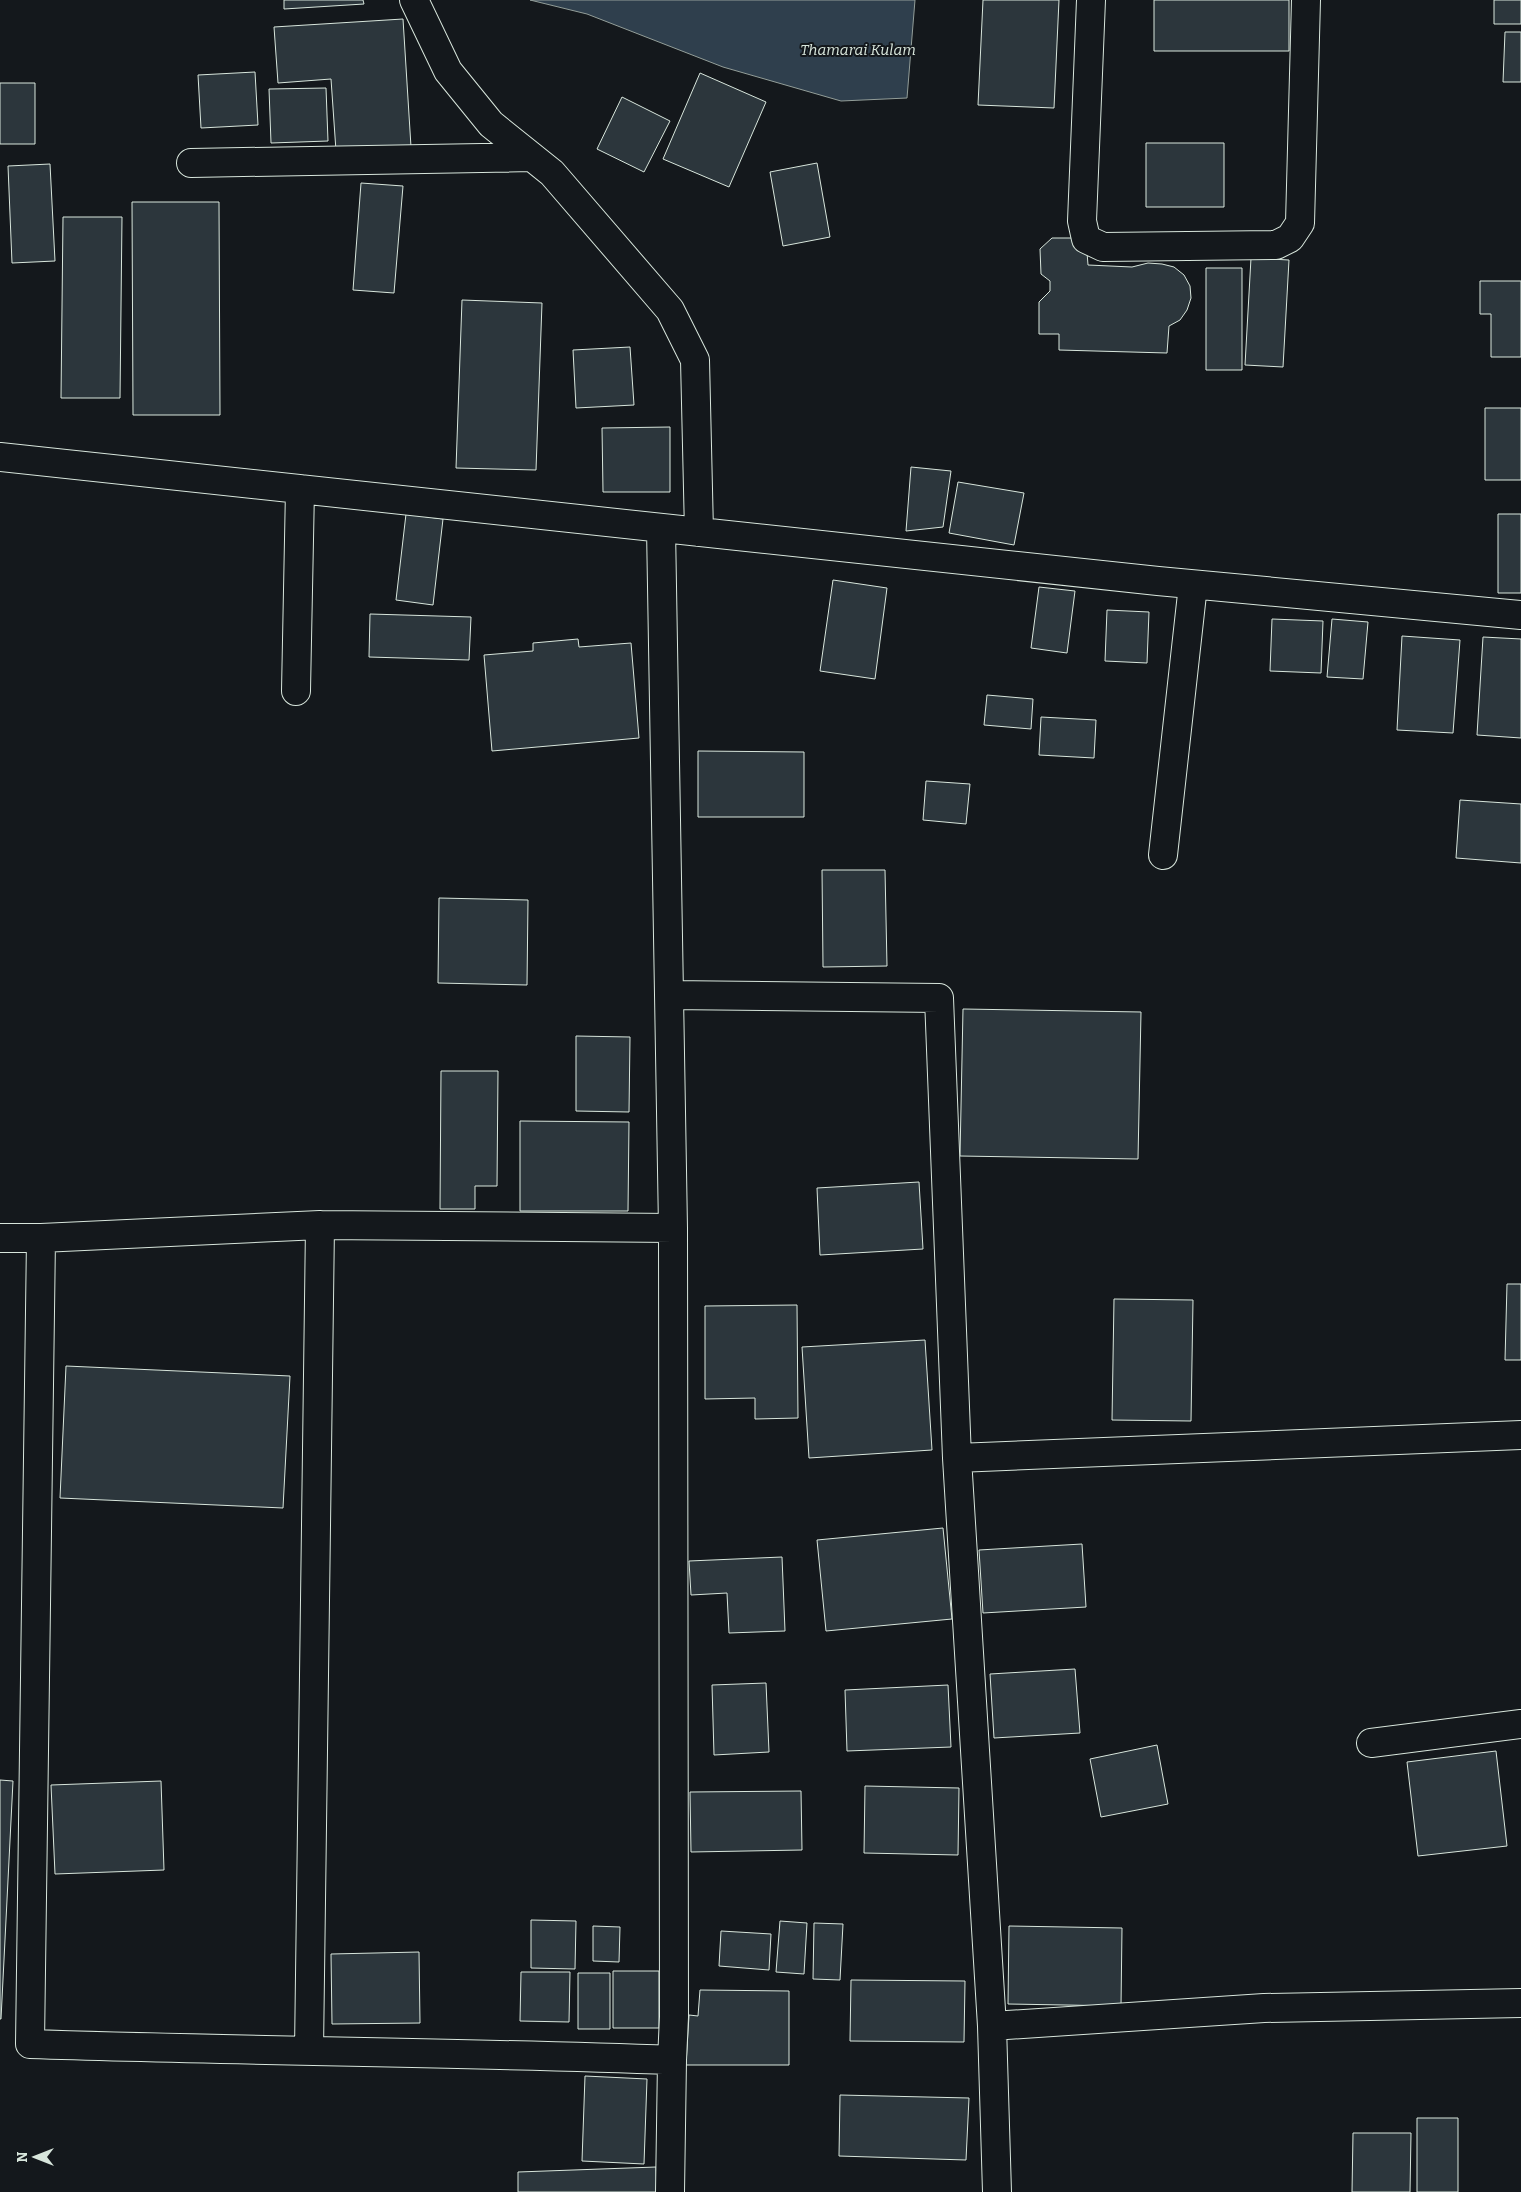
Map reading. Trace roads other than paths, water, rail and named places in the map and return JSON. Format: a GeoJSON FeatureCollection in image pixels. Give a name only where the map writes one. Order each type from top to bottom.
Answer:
{"type":"FeatureCollection","features":[{"type":"Feature","properties":{"kind":"street"},"geometry":{"type":"LineString","coordinates":[[414,0],[448,71],[491,124],[552,173],[670,310],[695,360],[699,532]]}},
{"type":"Feature","properties":{"kind":"street"},"geometry":{"type":"LineString","coordinates":[[1091,0],[1082,222],[1086,239],[1103,247],[1276,245],[1290,238],[1300,224],[1306,0]]}},
{"type":"Feature","properties":{"kind":"street"},"geometry":{"type":"LineString","coordinates":[[191,163],[532,157]]}},
{"type":"Feature","properties":{"kind":"street"},"geometry":{"type":"LineString","coordinates":[[0,457],[1193,585],[1521,615]]}},
{"type":"Feature","properties":{"kind":"street"},"geometry":{"type":"LineString","coordinates":[[296,691],[300,489]]}},
{"type":"Feature","properties":{"kind":"street"},"geometry":{"type":"LineString","coordinates":[[661,528],[673,1228],[674,2017],[670,2192]]}},
{"type":"Feature","properties":{"kind":"street"},"geometry":{"type":"LineString","coordinates":[[1163,855],[1193,585]]}},
{"type":"Feature","properties":{"kind":"street"},"geometry":{"type":"LineString","coordinates":[[669,995],[939,998],[957,1458],[992,2026],[997,2192]]}},
{"type":"Feature","properties":{"kind":"street"},"geometry":{"type":"LineString","coordinates":[[0,1238],[41,1238],[320,1226],[673,1228]]}},
{"type":"Feature","properties":{"kind":"street"},"geometry":{"type":"LineString","coordinates":[[309,2051],[320,1226]]}},
{"type":"Feature","properties":{"kind":"street"},"geometry":{"type":"LineString","coordinates":[[41,1238],[30,2044],[504,2054],[672,2060]]}},
{"type":"Feature","properties":{"kind":"street"},"geometry":{"type":"LineString","coordinates":[[957,1458],[1521,1436]]}},
{"type":"Feature","properties":{"kind":"street"},"geometry":{"type":"LineString","coordinates":[[1371,1744],[1521,1724]]}},
{"type":"Feature","properties":{"kind":"street"},"geometry":{"type":"LineString","coordinates":[[992,2026],[1264,2008],[1521,2003]]}},
{"type":"Feature","properties":{"kind":"water","name":"Thamarai Kulam"},"geometry":{"type":"Polygon","coordinates":[[[530,0],[915,0],[907,98],[841,101],[723,67],[587,14],[530,0]]]}}]}
